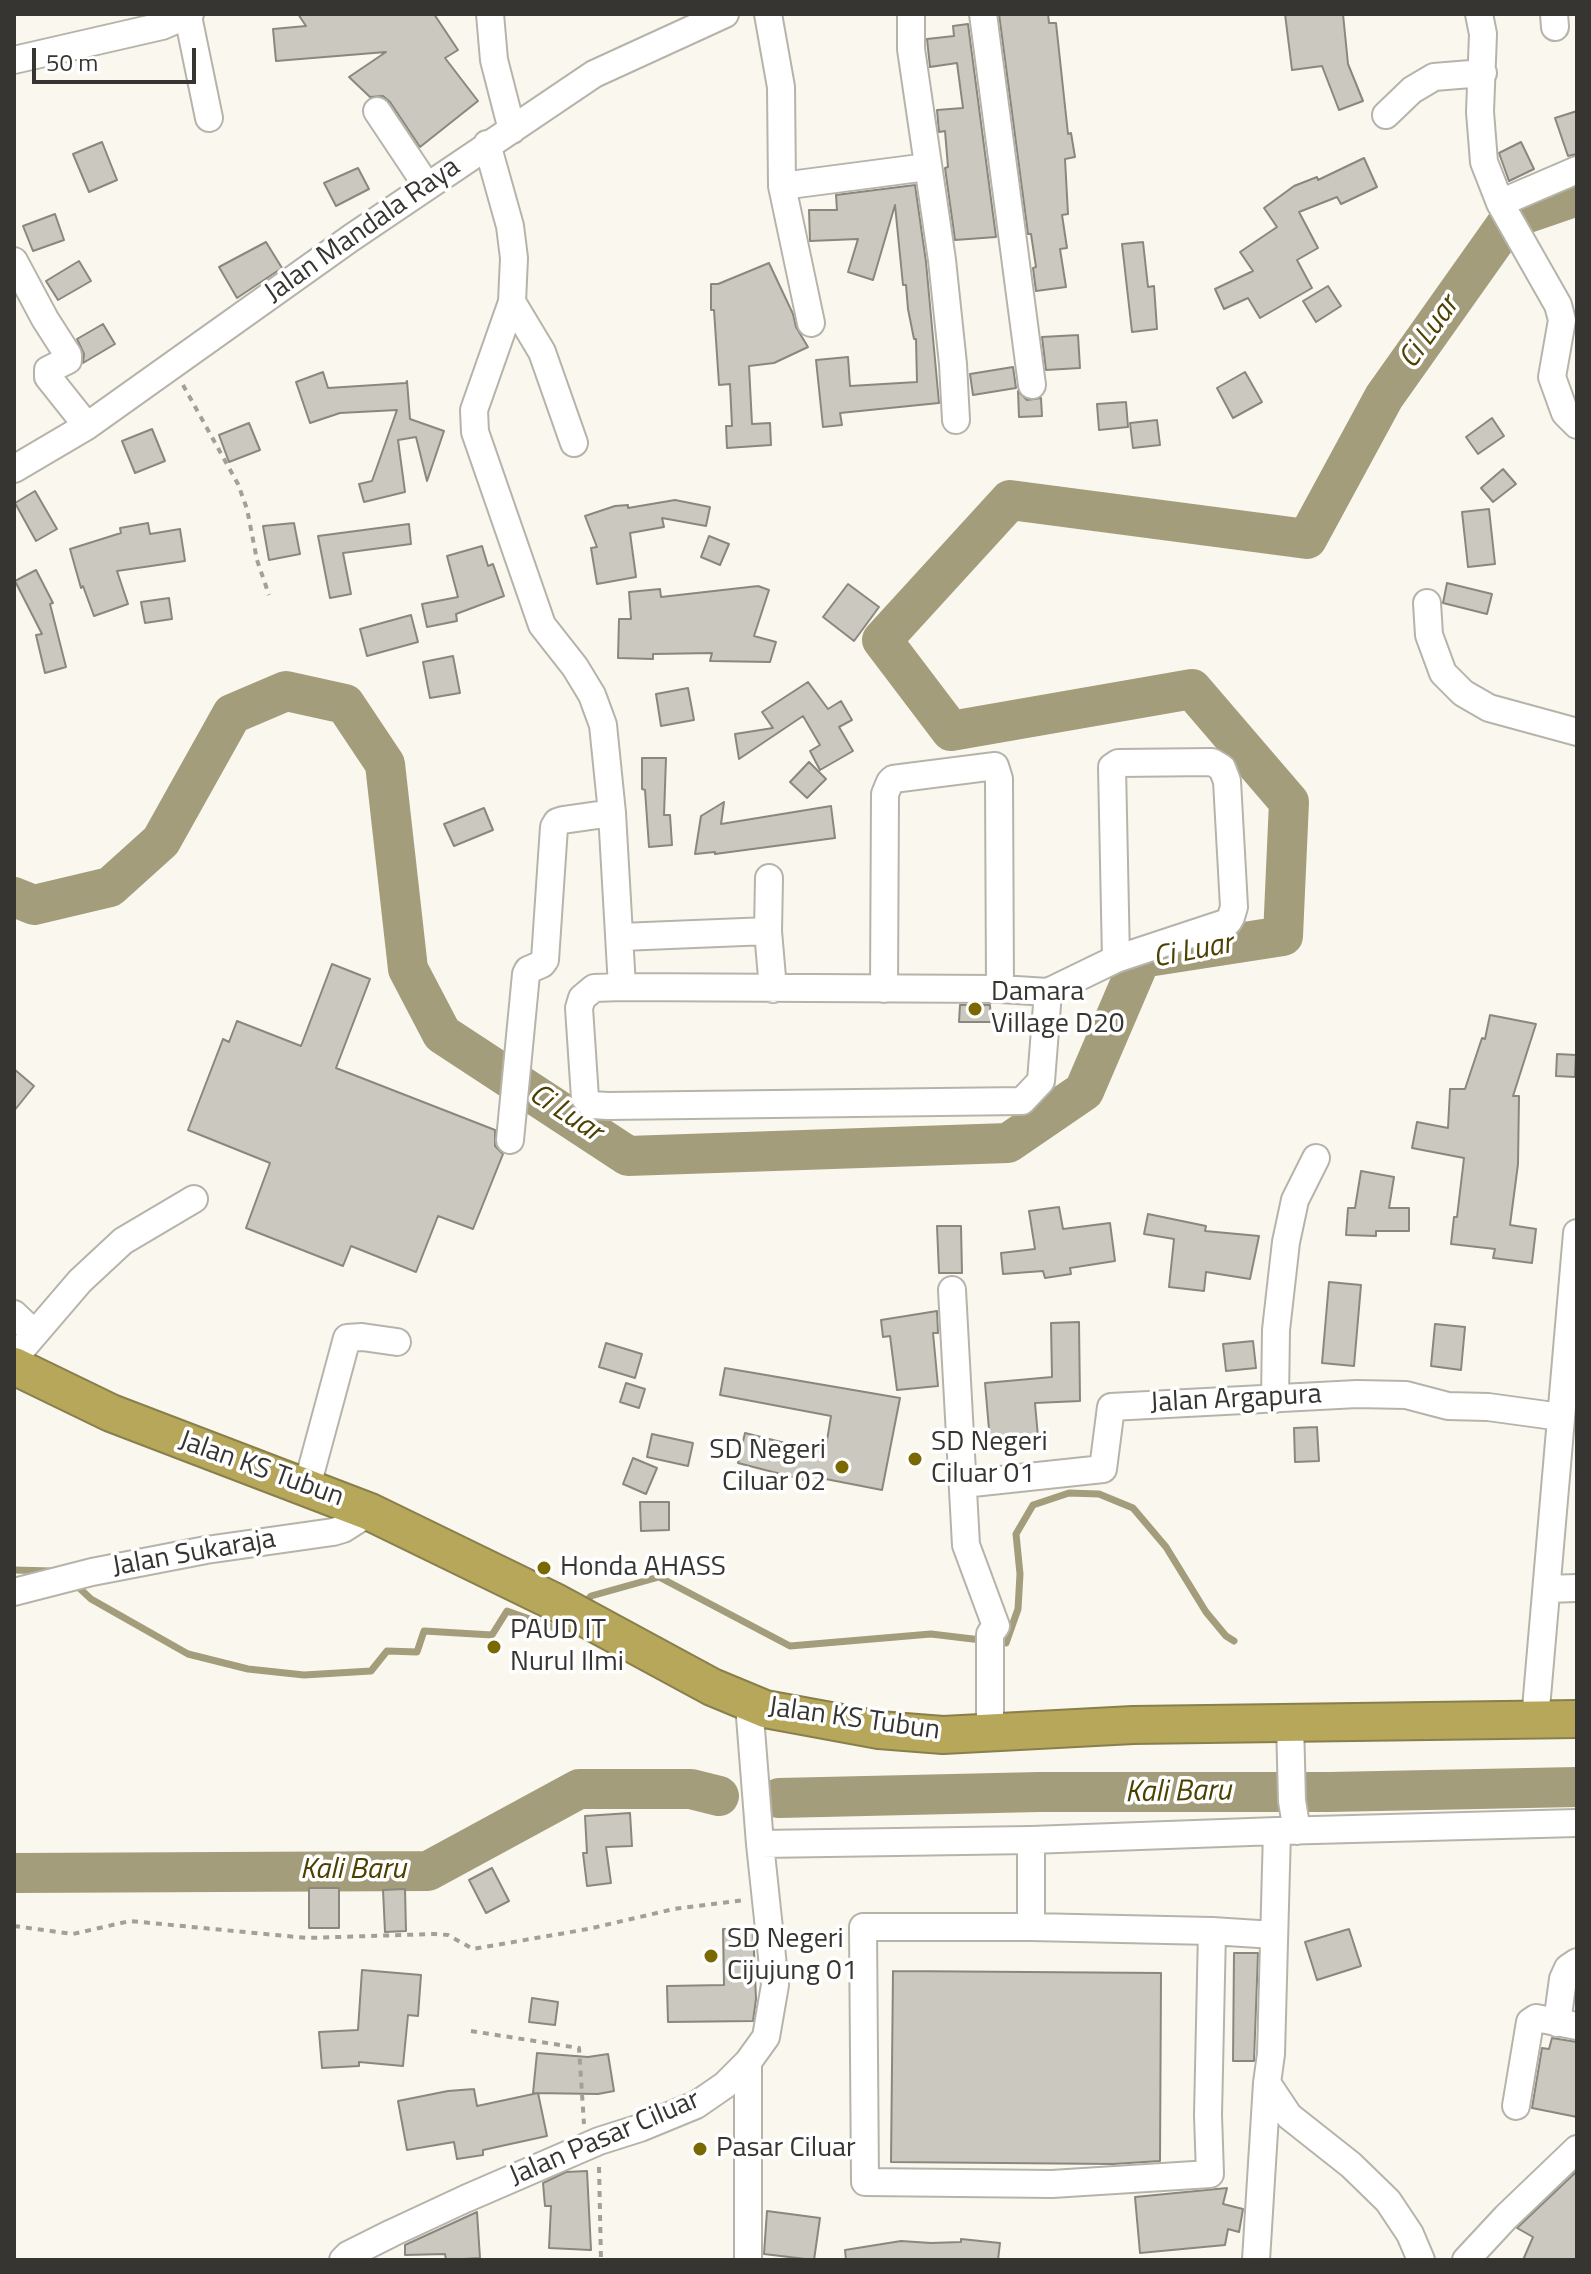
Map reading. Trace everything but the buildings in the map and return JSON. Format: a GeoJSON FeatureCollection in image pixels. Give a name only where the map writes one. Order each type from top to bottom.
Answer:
{"type":"FeatureCollection","features":[{"type":"Feature","properties":{"kind":"highway","name":"Jalan KS Tubun"},"geometry":{"type":"LineString","coordinates":[[14,1366],[111,1413],[370,1512],[557,1603],[749,1704],[879,1730],[943,1735],[1133,1725],[1291,1734],[1577,1719]]}},
{"type":"Feature","properties":{"kind":"street"},"geometry":{"type":"LineString","coordinates":[[490,14],[494,60],[512,130]]}},
{"type":"Feature","properties":{"kind":"street","name":"Jalan Mandala Raya"},"geometry":{"type":"LineString","coordinates":[[14,469],[87,426],[487,144],[594,74],[688,22],[725,14]]}},
{"type":"Feature","properties":{"kind":"street"},"geometry":{"type":"LineString","coordinates":[[768,14],[781,87],[782,186],[811,323]]}},
{"type":"Feature","properties":{"kind":"street"},"geometry":{"type":"LineString","coordinates":[[911,14],[911,49],[942,260],[956,420]]}},
{"type":"Feature","properties":{"kind":"street"},"geometry":{"type":"LineString","coordinates":[[983,14],[1032,385]]}},
{"type":"Feature","properties":{"kind":"street"},"geometry":{"type":"LineString","coordinates":[[1479,14],[1483,34],[1480,112],[1484,162],[1507,215],[1558,305],[1566,347],[1552,377],[1565,413],[1577,425]]}},
{"type":"Feature","properties":{"kind":"street"},"geometry":{"type":"LineString","coordinates":[[14,60],[162,26],[189,15],[209,118]]}},
{"type":"Feature","properties":{"kind":"street"},"geometry":{"type":"LineString","coordinates":[[1386,115],[1412,90],[1434,77],[1483,73]]}},
{"type":"Feature","properties":{"kind":"street"},"geometry":{"type":"LineString","coordinates":[[377,111],[427,186]]}},
{"type":"Feature","properties":{"kind":"street"},"geometry":{"type":"LineString","coordinates":[[487,144],[510,226],[514,258],[512,302],[474,410],[475,432],[542,625],[592,695],[603,725],[621,937],[622,987]]}},
{"type":"Feature","properties":{"kind":"street"},"geometry":{"type":"LineString","coordinates":[[782,186],[927,167]]}},
{"type":"Feature","properties":{"kind":"street"},"geometry":{"type":"LineString","coordinates":[[1507,215],[1577,170]]}},
{"type":"Feature","properties":{"kind":"street"},"geometry":{"type":"LineString","coordinates":[[14,261],[68,355],[68,360],[48,370],[48,377],[87,426]]}},
{"type":"Feature","properties":{"kind":"street"},"geometry":{"type":"LineString","coordinates":[[512,302],[542,352],[574,443]]}},
{"type":"Feature","properties":{"kind":"street"},"geometry":{"type":"LineString","coordinates":[[1427,603],[1429,635],[1443,673],[1463,693],[1489,708],[1577,732]]}},
{"type":"Feature","properties":{"kind":"street"},"geometry":{"type":"LineString","coordinates":[[1048,992],[1041,1081],[1022,1101],[592,1105],[585,1098],[579,1008],[582,998],[594,988],[1000,989],[1048,992],[1116,959],[1228,922],[1234,907],[1227,781],[1222,768],[1212,762],[1118,763],[1112,767],[1116,959]]}},
{"type":"Feature","properties":{"kind":"street"},"geometry":{"type":"LineString","coordinates":[[884,989],[885,794],[890,782],[893,779],[995,766],[999,779],[1000,989]]}},
{"type":"Feature","properties":{"kind":"street"},"geometry":{"type":"LineString","coordinates":[[510,1140],[526,974],[545,960],[554,827],[563,820],[612,813]]}},
{"type":"Feature","properties":{"kind":"street"},"geometry":{"type":"LineString","coordinates":[[769,878],[768,931],[773,989]]}},
{"type":"Feature","properties":{"kind":"street"},"geometry":{"type":"LineString","coordinates":[[621,937],[768,931]]}},
{"type":"Feature","properties":{"kind":"street"},"geometry":{"type":"LineString","coordinates":[[1275,1399],[1276,1330],[1286,1242],[1295,1200],[1316,1158]]}},
{"type":"Feature","properties":{"kind":"street"},"geometry":{"type":"LineString","coordinates":[[14,1358],[80,1281],[123,1241],[194,1199]]}},
{"type":"Feature","properties":{"kind":"street"},"geometry":{"type":"LineString","coordinates":[[1535,1720],[1577,1237]]}},
{"type":"Feature","properties":{"kind":"street"},"geometry":{"type":"LineString","coordinates":[[952,1290],[966,1545],[996,1626],[990,1634],[990,1734]]}},
{"type":"Feature","properties":{"kind":"street"},"geometry":{"type":"LineString","coordinates":[[14,1314],[34,1333]]}},
{"type":"Feature","properties":{"kind":"street"},"geometry":{"type":"LineString","coordinates":[[307,1486],[347,1338],[397,1342]]}},
{"type":"Feature","properties":{"kind":"street","name":"Jalan Argapura"},"geometry":{"type":"LineString","coordinates":[[963,1484],[1103,1469],[1111,1407],[1357,1394],[1406,1395],[1448,1406],[1488,1407],[1561,1417]]}},
{"type":"Feature","properties":{"kind":"street","name":"Jalan Sukaraja"},"geometry":{"type":"LineString","coordinates":[[27,1589],[92,1572],[206,1550],[333,1532],[370,1512]]}},
{"type":"Feature","properties":{"kind":"street"},"geometry":{"type":"LineString","coordinates":[[1547,1589],[1577,1588]]}},
{"type":"Feature","properties":{"kind":"street","name":"Jalan Pasar Ciluar"},"geometry":{"type":"LineString","coordinates":[[343,2260],[392,2233],[592,2144],[696,2105],[725,2085],[748,2062],[766,2037],[775,1985],[749,1704]]}},
{"type":"Feature","properties":{"kind":"street"},"geometry":{"type":"LineString","coordinates":[[1256,2260],[1271,2054],[1274,1935],[1292,1801],[1291,1734]]}},
{"type":"Feature","properties":{"kind":"street"},"geometry":{"type":"LineString","coordinates":[[760,1844],[1031,1840],[1577,1823]]}},
{"type":"Feature","properties":{"kind":"street"},"geometry":{"type":"LineString","coordinates":[[1031,1840],[1031,1927]]}},
{"type":"Feature","properties":{"kind":"street"},"geometry":{"type":"LineString","coordinates":[[1212,1931],[1208,2115],[1210,2174],[1052,2184],[865,2182],[863,1927],[1031,1927],[1212,1931],[1274,1935]]}},
{"type":"Feature","properties":{"kind":"street"},"geometry":{"type":"LineString","coordinates":[[1516,2106],[1530,2022],[1536,2018],[1567,2024],[1563,1979],[1568,1968],[1577,1962]]}},
{"type":"Feature","properties":{"kind":"street"},"geometry":{"type":"LineString","coordinates":[[748,2062],[748,2260]]}},
{"type":"Feature","properties":{"kind":"street"},"geometry":{"type":"LineString","coordinates":[[1267,2083],[1289,2116],[1351,2165],[1388,2201],[1410,2234],[1421,2260]]}},
{"type":"Feature","properties":{"kind":"street"},"geometry":{"type":"LineString","coordinates":[[1466,2260],[1577,2149]]}},
{"type":"Feature","properties":{"kind":"path"},"geometry":{"type":"LineString","coordinates":[[172,365],[238,484],[269,595]]}},
{"type":"Feature","properties":{"kind":"path"},"geometry":{"type":"LineString","coordinates":[[14,1926],[73,1934],[130,1921],[307,1938],[435,1934],[448,1935],[473,1949],[588,1929],[674,1909],[767,1898]]}},
{"type":"Feature","properties":{"kind":"path"},"geometry":{"type":"LineString","coordinates":[[471,2031],[579,2048],[592,2144],[601,2260]]}},
{"type":"Feature","properties":{"kind":"waterway","name":"Ci Luar"},"geometry":{"type":"LineString","coordinates":[[14,897],[34,905],[110,887],[161,841],[232,714],[286,691],[345,704],[385,764],[408,969],[442,1034],[628,1156],[1008,1143],[1084,1091],[1141,958],[1283,936],[1289,802],[1192,689],[951,731],[882,640],[1010,500],[1307,539],[1384,397],[1510,219],[1577,196]]}},
{"type":"Feature","properties":{"kind":"waterway"},"geometry":{"type":"LineString","coordinates":[[583,1606],[591,1596],[659,1577],[790,1646],[931,1634],[1006,1643],[1018,1609],[1020,1574],[1016,1534],[1033,1505],[1069,1493],[1099,1494],[1133,1508],[1166,1547],[1206,1612],[1234,1641]]}},
{"type":"Feature","properties":{"kind":"waterway"},"geometry":{"type":"LineString","coordinates":[[14,1570],[52,1571]]}},
{"type":"Feature","properties":{"kind":"waterway"},"geometry":{"type":"LineString","coordinates":[[75,1584],[91,1599],[188,1654],[248,1669],[304,1675],[371,1671],[387,1651],[417,1652],[424,1631],[492,1635],[507,1611],[563,1631],[570,1621]]}},
{"type":"Feature","properties":{"kind":"waterway","name":"Kali Baru"},"geometry":{"type":"LineString","coordinates":[[779,1798],[1039,1792],[1329,1792],[1577,1787]]}},
{"type":"Feature","properties":{"kind":"waterway","name":"Kali Baru"},"geometry":{"type":"LineString","coordinates":[[14,1873],[428,1871],[579,1789],[691,1789],[719,1796]]}},
{"type":"Feature","properties":{"kind":"place","name":"Damara Village D20"},"geometry":{"type":"Point","coordinates":[975,1009]}},
{"type":"Feature","properties":{"kind":"place","name":"SD Negeri Ciluar 01"},"geometry":{"type":"Point","coordinates":[915,1459]}},
{"type":"Feature","properties":{"kind":"place","name":"SD Negeri Ciluar 02"},"geometry":{"type":"Point","coordinates":[842,1467]}},
{"type":"Feature","properties":{"kind":"place","name":"Honda AHASS"},"geometry":{"type":"Point","coordinates":[544,1568]}},
{"type":"Feature","properties":{"kind":"place","name":"PAUD IT Nurul Ilmi"},"geometry":{"type":"Point","coordinates":[494,1647]}},
{"type":"Feature","properties":{"kind":"place","name":"SD Negeri Cijujung 01"},"geometry":{"type":"Point","coordinates":[711,1956]}},
{"type":"Feature","properties":{"kind":"place","name":"Pasar Ciluar"},"geometry":{"type":"Point","coordinates":[700,2149]}}]}
